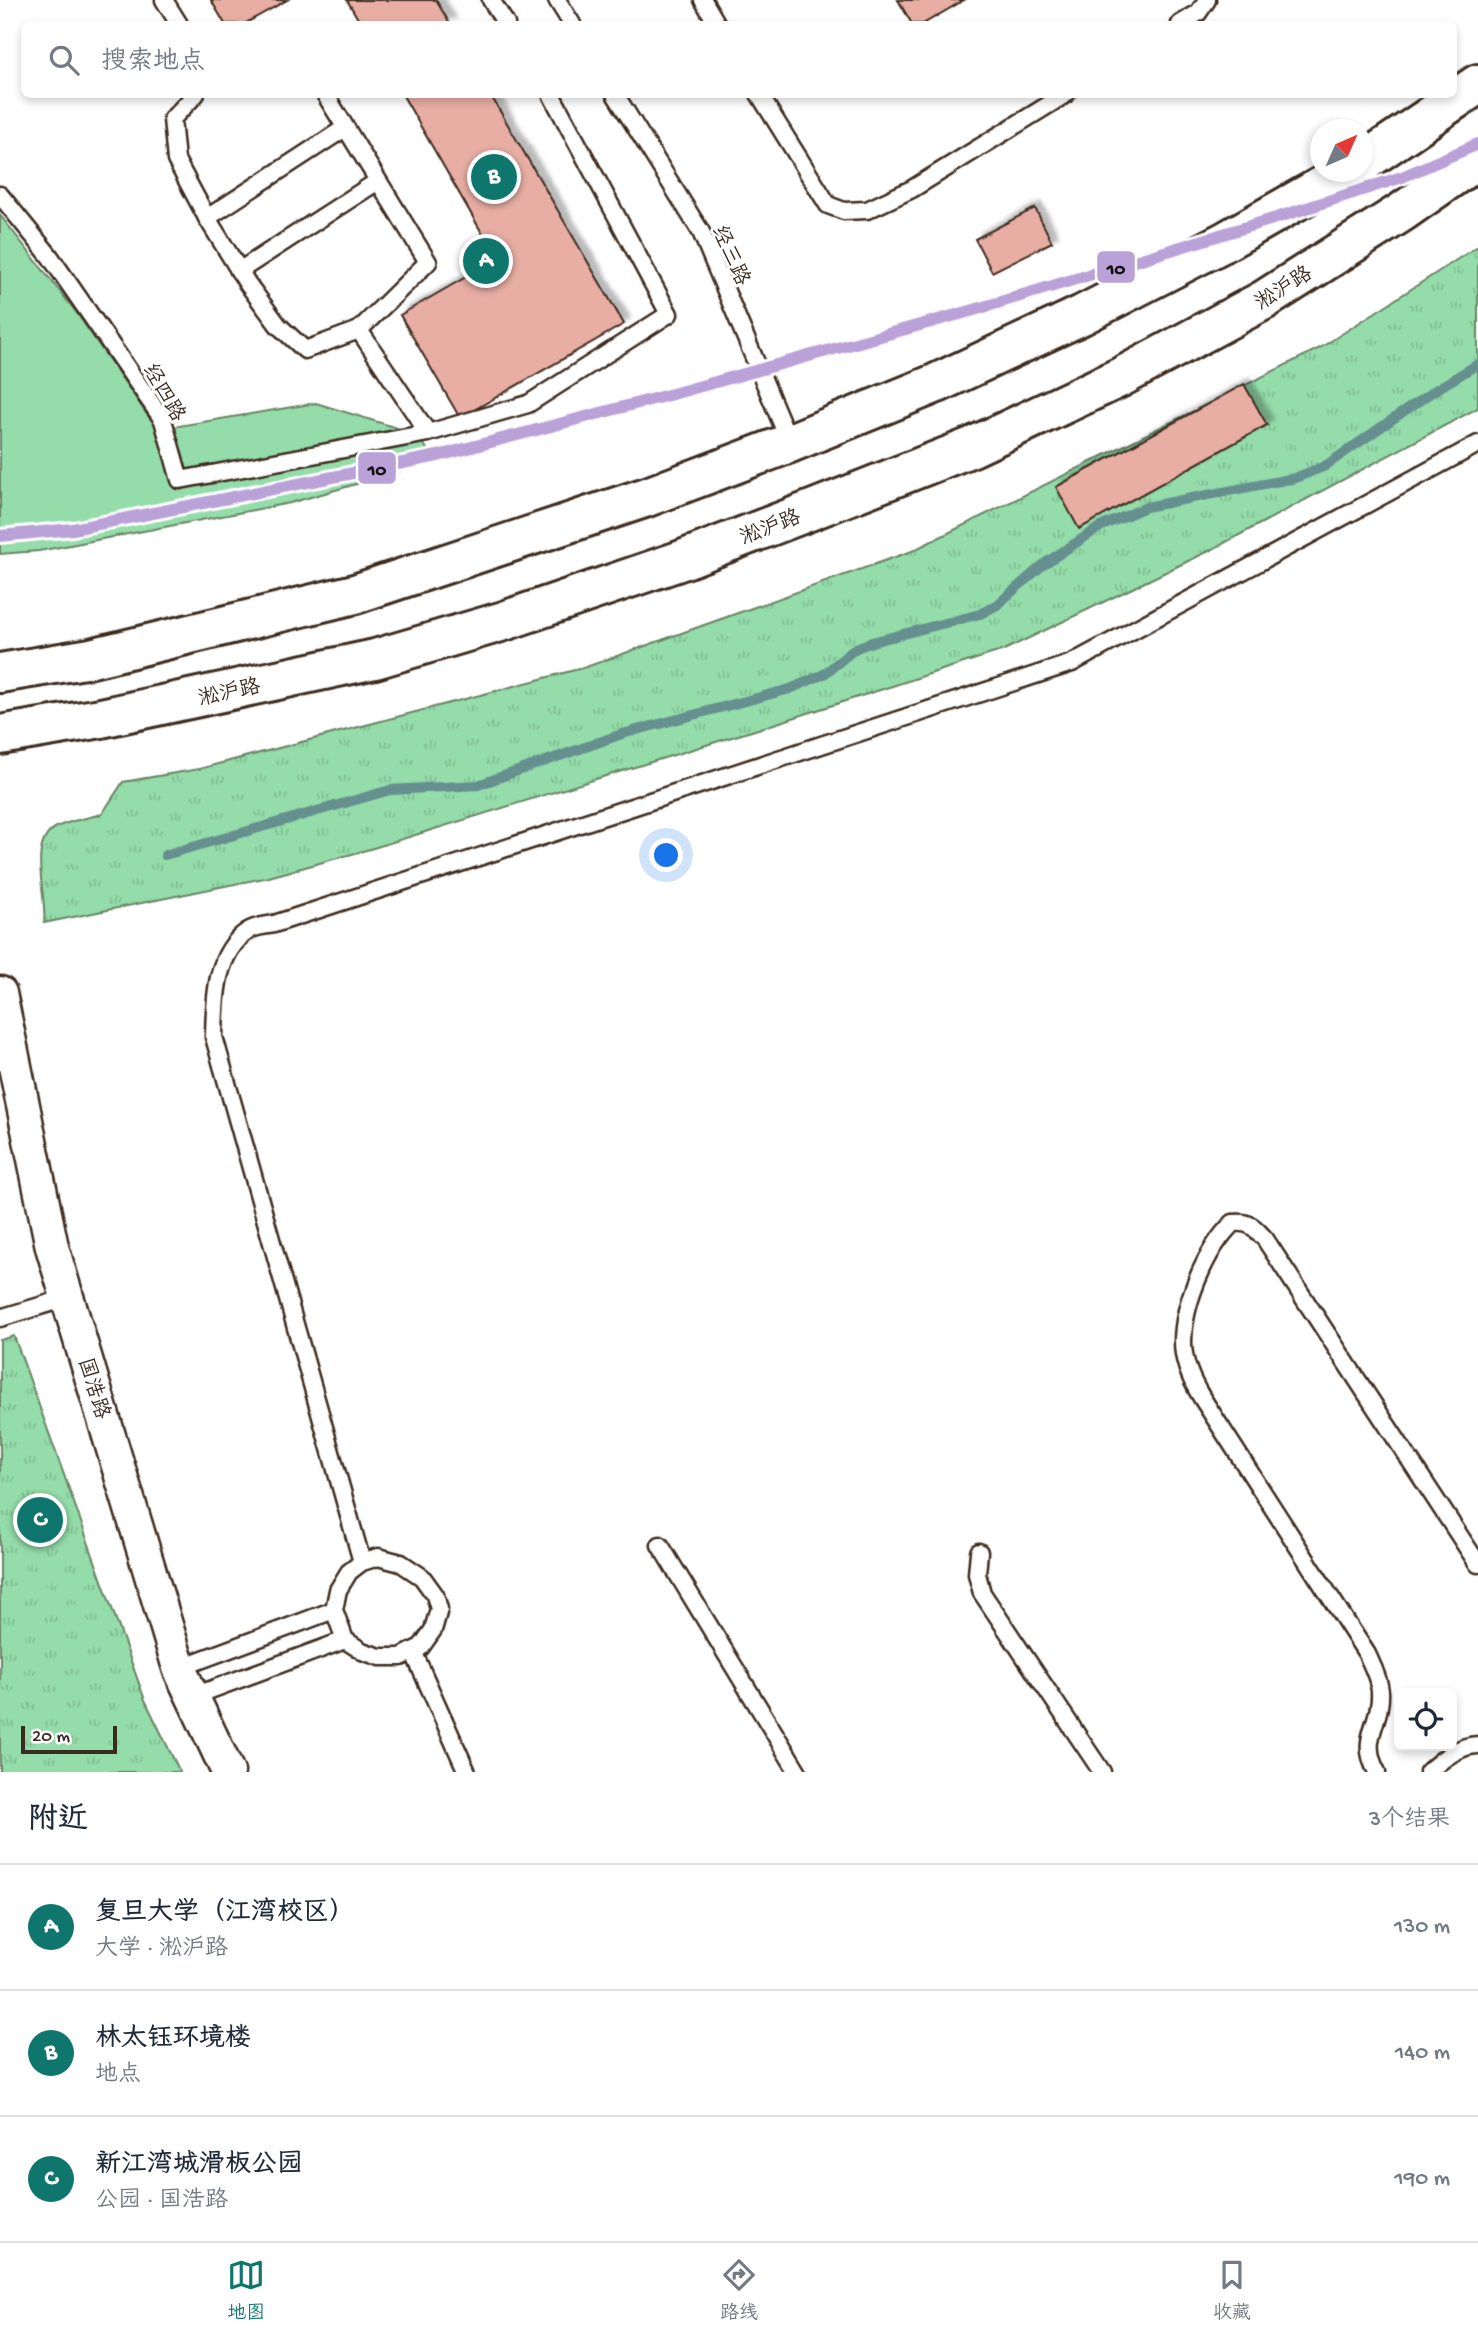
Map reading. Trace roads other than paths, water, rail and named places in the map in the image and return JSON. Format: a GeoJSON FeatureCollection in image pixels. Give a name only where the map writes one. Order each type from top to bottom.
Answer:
{"type":"FeatureCollection","features":[{"type":"Feature","properties":{"kind":"main road"},"geometry":{"type":"LineString","coordinates":[[1373,156],[1478,84]]}},
{"type":"Feature","properties":{"kind":"main road","name":"淞沪路"},"geometry":{"type":"LineString","coordinates":[[0,735],[101,718],[375,659],[529,612],[682,560],[817,508],[972,447],[1121,377],[1264,300],[1402,212],[1478,159]]}},
{"type":"Feature","properties":{"kind":"main road"},"geometry":{"type":"LineString","coordinates":[[0,673],[90,658],[355,594],[621,505],[790,443],[937,383],[1082,315],[1224,242],[1329,182]]}},
{"type":"Feature","properties":{"kind":"street","name":"国浩路"},"geometry":{"type":"LineString","coordinates":[[0,993],[52,1247],[179,1668],[228,1772]]}},
{"type":"Feature","properties":{"kind":"lane"},"geometry":{"type":"LineString","coordinates":[[164,0],[177,21]]}},
{"type":"Feature","properties":{"kind":"lane"},"geometry":{"type":"LineString","coordinates":[[491,0],[504,21]]}},
{"type":"Feature","properties":{"kind":"lane"},"geometry":{"type":"LineString","coordinates":[[556,0],[570,21]]}},
{"type":"Feature","properties":{"kind":"lane"},"geometry":{"type":"LineString","coordinates":[[703,0],[715,21]]}},
{"type":"Feature","properties":{"kind":"lane"},"geometry":{"type":"LineString","coordinates":[[1185,21],[1198,13],[1208,0]]}},
{"type":"Feature","properties":{"kind":"lane"},"geometry":{"type":"LineString","coordinates":[[192,98],[172,118],[176,159],[239,271],[278,325],[305,350],[359,330],[428,262],[327,98]]}},
{"type":"Feature","properties":{"kind":"lane"},"geometry":{"type":"LineString","coordinates":[[359,330],[428,433],[528,404],[669,314],[553,98]]}},
{"type":"Feature","properties":{"kind":"lane","name":"经三路"},"geometry":{"type":"LineString","coordinates":[[617,98],[701,232],[790,443]]}},
{"type":"Feature","properties":{"kind":"lane"},"geometry":{"type":"LineString","coordinates":[[762,98],[828,205],[844,211],[867,210],[912,189],[1060,98]]}},
{"type":"Feature","properties":{"kind":"lane"},"geometry":{"type":"LineString","coordinates":[[207,218],[345,128]]}},
{"type":"Feature","properties":{"kind":"lane"},"geometry":{"type":"LineString","coordinates":[[239,271],[378,181]]}},
{"type":"Feature","properties":{"kind":"lane","name":"经四路"},"geometry":{"type":"LineString","coordinates":[[0,195],[49,255],[163,421],[180,480],[428,433]]}},
{"type":"Feature","properties":{"kind":"lane"},"geometry":{"type":"LineString","coordinates":[[362,1562],[214,1037],[215,997],[222,965],[235,942],[250,929],[274,924],[1072,663],[1478,444]]}},
{"type":"Feature","properties":{"kind":"lane"},"geometry":{"type":"LineString","coordinates":[[1377,1772],[1369,1758],[1369,1741],[1379,1711],[1380,1689],[1367,1654],[1192,1382],[1187,1365],[1183,1342],[1189,1301],[1196,1282],[1223,1233],[1233,1223],[1244,1222],[1255,1228],[1265,1239],[1478,1564]]}},
{"type":"Feature","properties":{"kind":"lane"},"geometry":{"type":"LineString","coordinates":[[0,1318],[67,1298]]}},
{"type":"Feature","properties":{"kind":"lane"},"geometry":{"type":"LineString","coordinates":[[660,1545],[798,1772]]}},
{"type":"Feature","properties":{"kind":"lane"},"geometry":{"type":"LineString","coordinates":[[979,1552],[977,1574],[982,1593],[1102,1772]]}},
{"type":"Feature","properties":{"kind":"lane"},"geometry":{"type":"LineString","coordinates":[[379,1558],[401,1563],[422,1577],[435,1595],[439,1609],[433,1630],[421,1647],[401,1657],[380,1657],[362,1651],[345,1640],[334,1609],[338,1590],[349,1572],[362,1562],[379,1558]]}},
{"type":"Feature","properties":{"kind":"lane"},"geometry":{"type":"LineString","coordinates":[[179,1668],[334,1609]]}},
{"type":"Feature","properties":{"kind":"lane"},"geometry":{"type":"LineString","coordinates":[[194,1696],[345,1640]]}},
{"type":"Feature","properties":{"kind":"lane"},"geometry":{"type":"LineString","coordinates":[[412,1651],[467,1772]]}},
{"type":"Feature","properties":{"kind":"lane"},"geometry":{"type":"LineString","coordinates":[[1428,1772],[1444,1758],[1472,1745],[1478,1745]]}},
{"type":"Feature","properties":{"kind":"waterway"},"geometry":{"type":"LineString","coordinates":[[165,855],[390,790],[478,785],[622,734],[790,689],[824,674],[856,648],[980,614],[997,605],[1044,564],[1100,527],[1146,507],[1295,478],[1325,466],[1432,392],[1478,364]]}},
{"type":"Feature","properties":{"kind":"place","name":"林太钰环境楼"},"geometry":{"type":"Point","coordinates":[494,177]}},
{"type":"Feature","properties":{"kind":"place","name":"复旦大学（江湾校区）"},"geometry":{"type":"Point","coordinates":[486,261]}},
{"type":"Feature","properties":{"kind":"place","name":"新江湾城滑板公园"},"geometry":{"type":"Point","coordinates":[40,1520]}}]}
